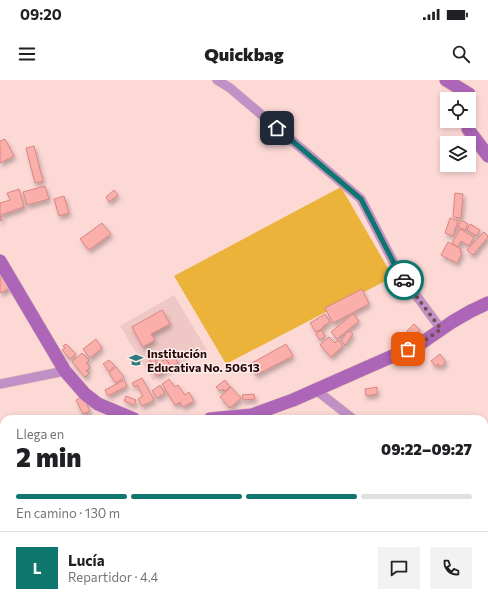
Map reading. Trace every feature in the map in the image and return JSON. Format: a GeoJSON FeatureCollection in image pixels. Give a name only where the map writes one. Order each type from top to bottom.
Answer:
{"type":"FeatureCollection","features":[{"type":"Feature","properties":{"kind":"street"},"geometry":{"type":"LineString","coordinates":[[217,80],[230,88],[361,199],[398,271],[441,329]]}},
{"type":"Feature","properties":{"kind":"street"},"geometry":{"type":"LineString","coordinates":[[446,80],[466,92]]}},
{"type":"Feature","properties":{"kind":"street"},"geometry":{"type":"LineString","coordinates":[[468,128],[488,156]]}},
{"type":"Feature","properties":{"kind":"street"},"geometry":{"type":"LineString","coordinates":[[0,261],[65,371],[85,394],[98,404],[124,415]]}},
{"type":"Feature","properties":{"kind":"street"},"geometry":{"type":"LineString","coordinates":[[252,415],[294,400],[420,344],[441,329],[471,311],[488,303]]}},
{"type":"Feature","properties":{"kind":"street"},"geometry":{"type":"LineString","coordinates":[[0,384],[65,371]]}},
{"type":"Feature","properties":{"kind":"street"},"geometry":{"type":"LineString","coordinates":[[316,390],[348,415]]}},
{"type":"Feature","properties":{"kind":"shaded area"},"geometry":{"type":"Polygon","coordinates":[[[341,187],[393,277],[226,364],[174,276],[341,187]]]}},
{"type":"Feature","properties":{"kind":"shaded area"},"geometry":{"type":"Polygon","coordinates":[[[174,295],[207,350],[153,380],[120,326],[174,295]]]}},
{"type":"Feature","properties":{"kind":"building"},"geometry":{"type":"Polygon","coordinates":[[[5,139],[14,156],[0,163],[0,141],[5,139]]]}},
{"type":"Feature","properties":{"kind":"building"},"geometry":{"type":"Polygon","coordinates":[[[34,146],[43,181],[35,183],[26,148],[34,146]]]}},
{"type":"Feature","properties":{"kind":"building"},"geometry":{"type":"Polygon","coordinates":[[[45,186],[49,199],[27,205],[23,192],[45,186]]]}},
{"type":"Feature","properties":{"kind":"building"},"geometry":{"type":"Polygon","coordinates":[[[19,189],[24,207],[1,215],[2,220],[0,221],[0,203],[10,200],[7,193],[19,189]]]}},
{"type":"Feature","properties":{"kind":"building"},"geometry":{"type":"Polygon","coordinates":[[[114,190],[118,195],[109,202],[106,197],[114,190]]]}},
{"type":"Feature","properties":{"kind":"building"},"geometry":{"type":"Polygon","coordinates":[[[455,193],[463,194],[461,218],[453,217],[455,193]]]}},
{"type":"Feature","properties":{"kind":"building"},"geometry":{"type":"Polygon","coordinates":[[[64,196],[69,213],[59,216],[54,199],[64,196]]]}},
{"type":"Feature","properties":{"kind":"building"},"geometry":{"type":"Polygon","coordinates":[[[450,218],[458,221],[453,236],[445,233],[450,218]]]}},
{"type":"Feature","properties":{"kind":"building"},"geometry":{"type":"Polygon","coordinates":[[[461,220],[468,224],[465,230],[458,227],[461,220]]]}},
{"type":"Feature","properties":{"kind":"building"},"geometry":{"type":"Polygon","coordinates":[[[102,223],[111,234],[89,250],[80,239],[102,223]]]}},
{"type":"Feature","properties":{"kind":"building"},"geometry":{"type":"Polygon","coordinates":[[[470,224],[480,230],[477,236],[467,230],[470,224]]]}},
{"type":"Feature","properties":{"kind":"building"},"geometry":{"type":"Polygon","coordinates":[[[460,229],[474,237],[469,246],[461,241],[458,247],[452,243],[460,229]]]}},
{"type":"Feature","properties":{"kind":"building"},"geometry":{"type":"Polygon","coordinates":[[[484,232],[488,237],[473,255],[467,250],[484,232]]]}},
{"type":"Feature","properties":{"kind":"building"},"geometry":{"type":"Polygon","coordinates":[[[448,242],[461,249],[460,252],[462,253],[457,263],[441,255],[448,242]]]}},
{"type":"Feature","properties":{"kind":"building"},"geometry":{"type":"Polygon","coordinates":[[[0,274],[13,286],[1,293],[0,292],[0,274]]]}},
{"type":"Feature","properties":{"kind":"building"},"geometry":{"type":"Polygon","coordinates":[[[362,289],[369,304],[333,323],[325,308],[362,289]]]}},
{"type":"Feature","properties":{"kind":"building"},"geometry":{"type":"Polygon","coordinates":[[[162,310],[170,324],[151,334],[155,340],[143,347],[132,327],[162,310]]]}},
{"type":"Feature","properties":{"kind":"building"},"geometry":{"type":"Polygon","coordinates":[[[325,314],[330,322],[316,332],[310,323],[325,314]]]}},
{"type":"Feature","properties":{"kind":"building"},"geometry":{"type":"Polygon","coordinates":[[[353,314],[359,321],[337,339],[331,332],[353,314]]]}},
{"type":"Feature","properties":{"kind":"building"},"geometry":{"type":"Polygon","coordinates":[[[414,324],[420,330],[412,337],[407,331],[414,324]]]}},
{"type":"Feature","properties":{"kind":"building"},"geometry":{"type":"Polygon","coordinates":[[[321,330],[325,336],[320,340],[316,334],[321,330]]]}},
{"type":"Feature","properties":{"kind":"building"},"geometry":{"type":"Polygon","coordinates":[[[348,331],[353,334],[345,345],[341,341],[348,331]]]}},
{"type":"Feature","properties":{"kind":"building"},"geometry":{"type":"Polygon","coordinates":[[[329,337],[335,343],[338,340],[343,346],[331,357],[320,345],[329,337]]]}},
{"type":"Feature","properties":{"kind":"building"},"geometry":{"type":"Polygon","coordinates":[[[96,339],[102,348],[90,358],[83,349],[96,339]]]}},
{"type":"Feature","properties":{"kind":"building"},"geometry":{"type":"Polygon","coordinates":[[[66,344],[76,354],[70,359],[62,350],[65,348],[63,346],[66,344]]]}},
{"type":"Feature","properties":{"kind":"building"},"geometry":{"type":"Polygon","coordinates":[[[286,344],[293,356],[256,375],[250,364],[286,344]]]}},
{"type":"Feature","properties":{"kind":"building"},"geometry":{"type":"Polygon","coordinates":[[[82,353],[89,360],[86,363],[90,367],[86,371],[89,373],[85,377],[72,362],[82,353]]]}},
{"type":"Feature","properties":{"kind":"building"},"geometry":{"type":"Polygon","coordinates":[[[440,354],[446,362],[440,367],[438,364],[435,366],[431,361],[440,354]]]}},
{"type":"Feature","properties":{"kind":"building"},"geometry":{"type":"Polygon","coordinates":[[[152,355],[157,363],[153,366],[148,357],[152,355]]]}},
{"type":"Feature","properties":{"kind":"building"},"geometry":{"type":"Polygon","coordinates":[[[173,355],[178,363],[171,367],[166,359],[173,355]]]}},
{"type":"Feature","properties":{"kind":"building"},"geometry":{"type":"Polygon","coordinates":[[[166,359],[171,367],[157,376],[152,367],[166,359]]]}},
{"type":"Feature","properties":{"kind":"building"},"geometry":{"type":"Polygon","coordinates":[[[109,360],[115,366],[109,371],[103,364],[109,360]]]}},
{"type":"Feature","properties":{"kind":"building"},"geometry":{"type":"Polygon","coordinates":[[[116,367],[124,377],[116,383],[109,373],[116,367]]]}},
{"type":"Feature","properties":{"kind":"building"},"geometry":{"type":"Polygon","coordinates":[[[142,378],[154,400],[142,406],[138,399],[143,396],[137,385],[134,387],[132,383],[142,378]]]}},
{"type":"Feature","properties":{"kind":"building"},"geometry":{"type":"Polygon","coordinates":[[[169,379],[175,387],[178,385],[185,395],[189,392],[194,401],[183,407],[180,402],[175,405],[162,384],[169,379]]]}},
{"type":"Feature","properties":{"kind":"building"},"geometry":{"type":"Polygon","coordinates":[[[124,380],[127,386],[108,396],[105,390],[124,380]]]}},
{"type":"Feature","properties":{"kind":"building"},"geometry":{"type":"Polygon","coordinates":[[[225,380],[230,387],[225,391],[223,389],[220,391],[216,387],[225,380]]]}},
{"type":"Feature","properties":{"kind":"building"},"geometry":{"type":"Polygon","coordinates":[[[160,385],[165,393],[157,398],[152,391],[160,385]]]}},
{"type":"Feature","properties":{"kind":"building"},"geometry":{"type":"Polygon","coordinates":[[[231,387],[241,398],[230,408],[220,397],[231,387]]]}},
{"type":"Feature","properties":{"kind":"building"},"geometry":{"type":"Polygon","coordinates":[[[377,387],[377,394],[366,396],[365,389],[377,387]]]}},
{"type":"Feature","properties":{"kind":"building"},"geometry":{"type":"Polygon","coordinates":[[[254,394],[255,399],[243,400],[242,395],[254,394]]]}},
{"type":"Feature","properties":{"kind":"building"},"geometry":{"type":"Polygon","coordinates":[[[83,396],[90,411],[83,414],[76,400],[83,396]]]}},
{"type":"Feature","properties":{"kind":"building"},"geometry":{"type":"Polygon","coordinates":[[[126,396],[136,400],[134,405],[124,401],[126,396]]]}},
{"type":"Feature","properties":{"kind":"way so far"},"geometry":{"type":"LineString","coordinates":[[404,280],[441,329],[420,344],[408,349]]}},
{"type":"Feature","properties":{"kind":"place","name":"Institución Educativa No. 50613"},"geometry":{"type":"Point","coordinates":[136,360]}},
{"type":"Feature","properties":{"kind":"route"},"geometry":{"type":"LineString","coordinates":[[277,128],[361,199],[404,280]]}}]}
